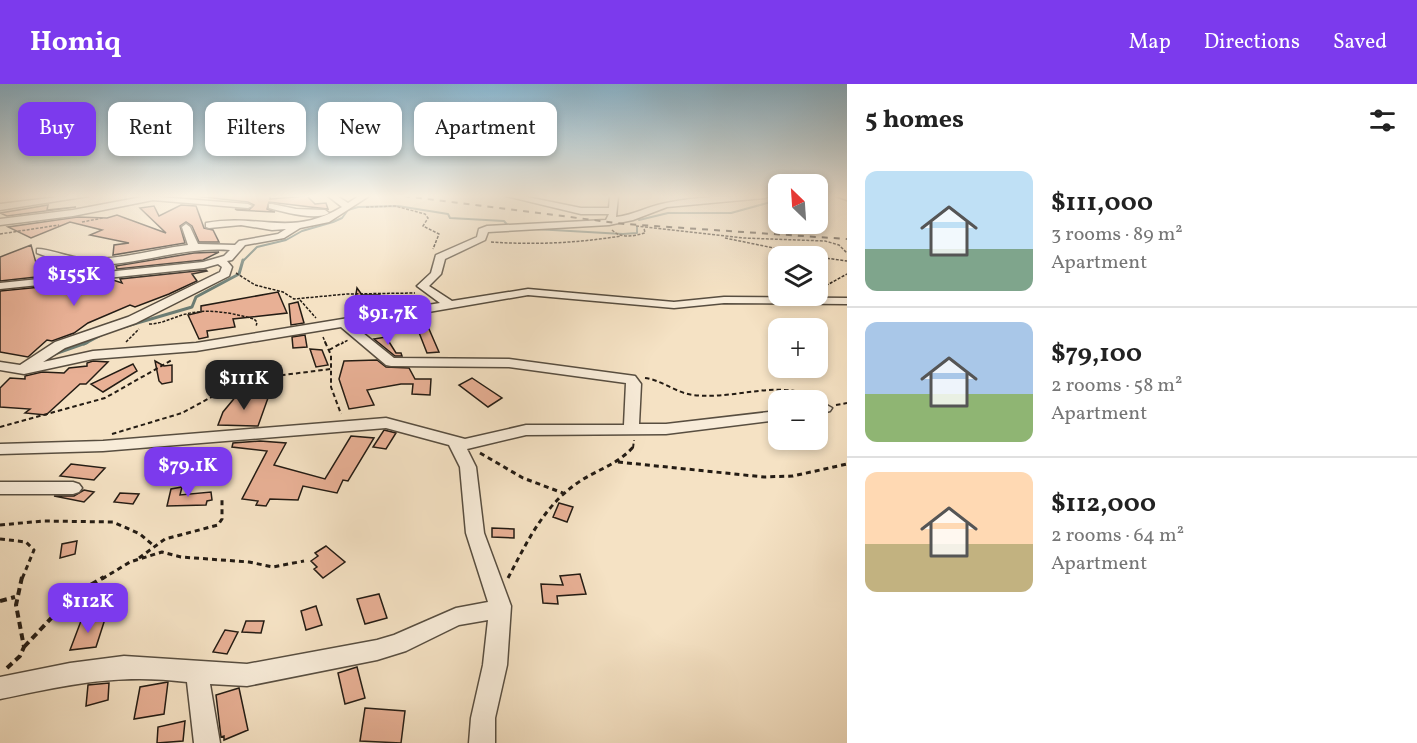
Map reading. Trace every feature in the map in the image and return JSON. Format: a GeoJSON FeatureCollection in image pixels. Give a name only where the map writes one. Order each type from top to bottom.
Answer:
{"type":"FeatureCollection","features":[{"type":"Feature","properties":{"kind":"street"},"geometry":{"type":"LineString","coordinates":[[267,227],[296,227]]}},
{"type":"Feature","properties":{"kind":"street"},"geometry":{"type":"LineString","coordinates":[[24,370],[45,353],[60,345],[138,317],[225,274],[224,265],[242,243],[287,234],[296,227]]}},
{"type":"Feature","properties":{"kind":"street"},"geometry":{"type":"LineString","coordinates":[[450,306],[422,286],[436,274],[437,262],[446,253],[482,238],[482,231],[510,227]]}},
{"type":"Feature","properties":{"kind":"street"},"geometry":{"type":"LineString","coordinates":[[186,228],[194,247]]}},
{"type":"Feature","properties":{"kind":"street"},"geometry":{"type":"LineString","coordinates":[[40,251],[63,260],[92,262],[194,247],[237,248]]}},
{"type":"Feature","properties":{"kind":"street"},"geometry":{"type":"LineString","coordinates":[[0,286],[224,265]]}},
{"type":"Feature","properties":{"kind":"street"},"geometry":{"type":"LineString","coordinates":[[0,366],[24,370],[109,353],[196,347],[316,329],[349,328],[528,292],[674,305],[724,300],[847,301]]}},
{"type":"Feature","properties":{"kind":"street"},"geometry":{"type":"LineString","coordinates":[[349,328],[391,362],[509,363],[630,379],[634,384],[631,429]]}},
{"type":"Feature","properties":{"kind":"street"},"geometry":{"type":"LineString","coordinates":[[0,449],[103,446],[386,423],[460,444],[526,430],[666,429],[768,416]]}},
{"type":"Feature","properties":{"kind":"street"},"geometry":{"type":"LineString","coordinates":[[460,444],[468,467],[475,533],[499,603],[495,664],[483,718],[482,743]]}},
{"type":"Feature","properties":{"kind":"street"},"geometry":{"type":"LineString","coordinates":[[0,488],[73,488]]}},
{"type":"Feature","properties":{"kind":"street"},"geometry":{"type":"LineString","coordinates":[[0,688],[73,674],[139,667],[246,675],[346,657],[398,644],[456,617],[499,603]]}},
{"type":"Feature","properties":{"kind":"street"},"geometry":{"type":"LineString","coordinates":[[200,673],[197,687],[207,743]]}},
{"type":"Feature","properties":{"kind":"path"},"geometry":{"type":"LineString","coordinates":[[1,234],[48,227]]}},
{"type":"Feature","properties":{"kind":"path"},"geometry":{"type":"LineString","coordinates":[[425,227],[439,234],[433,247],[437,262]]}},
{"type":"Feature","properties":{"kind":"path"},"geometry":{"type":"LineString","coordinates":[[615,227],[621,236]]}},
{"type":"Feature","properties":{"kind":"path"},"geometry":{"type":"LineString","coordinates":[[473,241],[526,245],[642,235],[646,232],[643,227]]}},
{"type":"Feature","properties":{"kind":"path"},"geometry":{"type":"LineString","coordinates":[[643,227],[706,235],[768,247]]}},
{"type":"Feature","properties":{"kind":"path"},"geometry":{"type":"LineString","coordinates":[[706,235],[825,241],[839,245],[847,253]]}},
{"type":"Feature","properties":{"kind":"path"},"geometry":{"type":"LineString","coordinates":[[828,258],[847,261]]}},
{"type":"Feature","properties":{"kind":"path"},"geometry":{"type":"LineString","coordinates":[[224,265],[255,285],[299,299],[346,294],[429,293]]}},
{"type":"Feature","properties":{"kind":"path"},"geometry":{"type":"LineString","coordinates":[[828,284],[847,274]]}},
{"type":"Feature","properties":{"kind":"path"},"geometry":{"type":"LineString","coordinates":[[299,299],[315,315],[316,329],[329,350],[331,387],[345,426]]}},
{"type":"Feature","properties":{"kind":"path"},"geometry":{"type":"LineString","coordinates":[[109,353],[130,338],[144,323],[162,324],[184,314],[210,311],[226,311],[258,322],[252,333],[244,339]]}},
{"type":"Feature","properties":{"kind":"path"},"geometry":{"type":"LineString","coordinates":[[329,350],[344,344],[349,328]]}},
{"type":"Feature","properties":{"kind":"path"},"geometry":{"type":"LineString","coordinates":[[0,427],[105,398],[196,347]]}},
{"type":"Feature","properties":{"kind":"path"},"geometry":{"type":"LineString","coordinates":[[103,446],[116,432],[182,413],[230,387],[283,375],[331,369]]}},
{"type":"Feature","properties":{"kind":"path"},"geometry":{"type":"LineString","coordinates":[[630,379],[653,378],[681,393],[696,395],[736,390],[800,390]]}},
{"type":"Feature","properties":{"kind":"path"},"geometry":{"type":"LineString","coordinates":[[499,603],[533,532],[563,493],[590,475],[618,462],[635,445],[631,429]]}},
{"type":"Feature","properties":{"kind":"path"},"geometry":{"type":"LineString","coordinates":[[460,444],[523,478],[563,493]]}},
{"type":"Feature","properties":{"kind":"path"},"geometry":{"type":"LineString","coordinates":[[618,462],[764,477],[793,476],[847,464]]}},
{"type":"Feature","properties":{"kind":"path"},"geometry":{"type":"LineString","coordinates":[[0,674],[20,656],[24,647],[72,596],[168,538],[218,525],[222,519],[222,500]]}},
{"type":"Feature","properties":{"kind":"path"},"geometry":{"type":"LineString","coordinates":[[0,525],[43,521],[113,522],[140,534],[154,546]]}},
{"type":"Feature","properties":{"kind":"path"},"geometry":{"type":"LineString","coordinates":[[0,539],[26,542],[34,550],[20,579],[16,597],[17,616],[24,647]]}},
{"type":"Feature","properties":{"kind":"path"},"geometry":{"type":"LineString","coordinates":[[136,559],[162,552],[181,557],[249,561],[273,567],[304,561]]}},
{"type":"Feature","properties":{"kind":"path"},"geometry":{"type":"LineString","coordinates":[[0,600],[16,597]]}},
{"type":"Feature","properties":{"kind":"building"},"geometry":{"type":"Polygon","coordinates":[[[10,227],[58,227],[31,238],[10,227]]]}},
{"type":"Feature","properties":{"kind":"building"},"geometry":{"type":"Polygon","coordinates":[[[89,227],[149,227],[166,233],[160,227],[180,227],[185,243],[113,255],[114,245],[129,243],[90,235],[102,230],[89,227]]]}},
{"type":"Feature","properties":{"kind":"building"},"geometry":{"type":"Polygon","coordinates":[[[192,227],[213,230],[219,242],[199,242],[192,227]]]}},
{"type":"Feature","properties":{"kind":"building"},"geometry":{"type":"Polygon","coordinates":[[[31,245],[38,270],[63,267],[63,274],[0,281],[0,257],[31,245]]]}},
{"type":"Feature","properties":{"kind":"building"},"geometry":{"type":"Polygon","coordinates":[[[219,252],[203,260],[117,269],[116,266],[194,253],[219,252]]]}},
{"type":"Feature","properties":{"kind":"building"},"geometry":{"type":"Polygon","coordinates":[[[206,270],[192,274],[197,281],[169,294],[135,307],[130,305],[88,323],[74,333],[52,341],[47,340],[28,357],[0,352],[0,291],[113,280],[122,283],[120,279],[206,270]]]}},
{"type":"Feature","properties":{"kind":"building"},"geometry":{"type":"Polygon","coordinates":[[[357,288],[362,295],[380,295],[380,305],[354,306],[357,288]]]}},
{"type":"Feature","properties":{"kind":"building"},"geometry":{"type":"Polygon","coordinates":[[[278,292],[287,313],[233,319],[235,327],[207,331],[208,337],[199,339],[188,315],[201,312],[201,306],[278,292]]]}},
{"type":"Feature","properties":{"kind":"building"},"geometry":{"type":"Polygon","coordinates":[[[298,302],[304,323],[291,325],[289,304],[298,302]]]}},
{"type":"Feature","properties":{"kind":"building"},"geometry":{"type":"Polygon","coordinates":[[[429,329],[439,352],[427,353],[418,330],[429,329]]]}},
{"type":"Feature","properties":{"kind":"building"},"geometry":{"type":"Polygon","coordinates":[[[305,335],[307,347],[293,348],[292,337],[305,335]]]}},
{"type":"Feature","properties":{"kind":"building"},"geometry":{"type":"Polygon","coordinates":[[[386,337],[396,353],[401,353],[402,356],[395,356],[374,339],[386,337]]]}},
{"type":"Feature","properties":{"kind":"building"},"geometry":{"type":"Polygon","coordinates":[[[310,349],[322,350],[328,365],[316,367],[310,349]]]}},
{"type":"Feature","properties":{"kind":"building"},"geometry":{"type":"Polygon","coordinates":[[[377,360],[386,367],[409,368],[415,379],[431,379],[430,395],[412,394],[413,384],[401,384],[367,390],[374,405],[349,409],[339,379],[344,361],[377,360]]]}},
{"type":"Feature","properties":{"kind":"building"},"geometry":{"type":"Polygon","coordinates":[[[155,361],[164,366],[172,365],[172,382],[162,384],[159,381],[155,361]]]}},
{"type":"Feature","properties":{"kind":"building"},"geometry":{"type":"Polygon","coordinates":[[[108,362],[86,384],[80,384],[46,415],[25,413],[30,409],[0,407],[0,388],[10,378],[25,379],[25,376],[42,372],[64,373],[69,368],[87,366],[87,363],[108,362]]]}},
{"type":"Feature","properties":{"kind":"building"},"geometry":{"type":"Polygon","coordinates":[[[133,364],[137,371],[103,392],[91,384],[133,364]]]}},
{"type":"Feature","properties":{"kind":"building"},"geometry":{"type":"Polygon","coordinates":[[[472,378],[502,398],[488,407],[459,385],[472,378]]]}},
{"type":"Feature","properties":{"kind":"building"},"geometry":{"type":"Polygon","coordinates":[[[237,395],[268,398],[258,426],[218,425],[223,412],[237,395]]]}},
{"type":"Feature","properties":{"kind":"building"},"geometry":{"type":"Polygon","coordinates":[[[384,430],[396,433],[386,449],[373,447],[384,430]]]}},
{"type":"Feature","properties":{"kind":"building"},"geometry":{"type":"Polygon","coordinates":[[[351,436],[374,438],[348,481],[343,480],[337,493],[303,486],[298,500],[270,499],[266,506],[256,505],[258,501],[242,499],[267,451],[232,447],[233,443],[260,441],[286,443],[274,465],[325,479],[351,436]]]}},
{"type":"Feature","properties":{"kind":"building"},"geometry":{"type":"Polygon","coordinates":[[[71,464],[105,468],[94,480],[60,476],[71,464]]]}},
{"type":"Feature","properties":{"kind":"building"},"geometry":{"type":"Polygon","coordinates":[[[182,487],[180,495],[211,492],[212,500],[207,501],[206,505],[167,506],[171,489],[182,487]]]}},
{"type":"Feature","properties":{"kind":"building"},"geometry":{"type":"Polygon","coordinates":[[[84,490],[94,492],[84,502],[54,496],[74,496],[84,490]]]}},
{"type":"Feature","properties":{"kind":"building"},"geometry":{"type":"Polygon","coordinates":[[[120,493],[139,494],[133,504],[114,502],[120,493]]]}},
{"type":"Feature","properties":{"kind":"building"},"geometry":{"type":"Polygon","coordinates":[[[559,503],[573,507],[567,522],[553,517],[559,503]]]}},
{"type":"Feature","properties":{"kind":"building"},"geometry":{"type":"Polygon","coordinates":[[[492,528],[514,529],[514,538],[492,537],[492,528]]]}},
{"type":"Feature","properties":{"kind":"building"},"geometry":{"type":"Polygon","coordinates":[[[77,541],[75,554],[60,558],[62,544],[77,541]]]}},
{"type":"Feature","properties":{"kind":"building"},"geometry":{"type":"Polygon","coordinates":[[[326,546],[345,562],[323,578],[314,569],[317,567],[311,561],[318,556],[315,553],[326,546]]]}},
{"type":"Feature","properties":{"kind":"building"},"geometry":{"type":"Polygon","coordinates":[[[580,574],[586,594],[557,596],[558,604],[543,603],[541,584],[563,585],[560,576],[580,574]]]}},
{"type":"Feature","properties":{"kind":"building"},"geometry":{"type":"Polygon","coordinates":[[[379,594],[387,618],[365,624],[357,599],[379,594]]]}},
{"type":"Feature","properties":{"kind":"building"},"geometry":{"type":"Polygon","coordinates":[[[316,606],[322,625],[306,630],[301,611],[316,606]]]}},
{"type":"Feature","properties":{"kind":"building"},"geometry":{"type":"Polygon","coordinates":[[[105,619],[96,647],[70,650],[81,621],[105,619]]]}},
{"type":"Feature","properties":{"kind":"building"},"geometry":{"type":"Polygon","coordinates":[[[246,621],[264,621],[261,633],[242,632],[246,621]]]}},
{"type":"Feature","properties":{"kind":"building"},"geometry":{"type":"Polygon","coordinates":[[[225,630],[238,632],[227,654],[213,652],[225,630]]]}},
{"type":"Feature","properties":{"kind":"building"},"geometry":{"type":"Polygon","coordinates":[[[357,667],[365,698],[345,704],[338,673],[357,667]]]}},
{"type":"Feature","properties":{"kind":"building"},"geometry":{"type":"Polygon","coordinates":[[[168,682],[164,714],[134,719],[140,687],[168,682]]]}},
{"type":"Feature","properties":{"kind":"building"},"geometry":{"type":"Polygon","coordinates":[[[109,683],[108,700],[86,706],[88,685],[109,683]]]}},
{"type":"Feature","properties":{"kind":"building"},"geometry":{"type":"Polygon","coordinates":[[[239,688],[248,730],[224,740],[224,736],[221,737],[216,695],[239,688]]]}},
{"type":"Feature","properties":{"kind":"building"},"geometry":{"type":"Polygon","coordinates":[[[365,708],[405,711],[401,743],[360,741],[365,708]]]}},
{"type":"Feature","properties":{"kind":"building"},"geometry":{"type":"Polygon","coordinates":[[[185,721],[183,741],[157,743],[158,727],[185,721]]]}},
{"type":"Feature","properties":{"kind":"waterway"},"geometry":{"type":"LineString","coordinates":[[243,261],[257,247],[286,240],[302,231],[317,227]]}},
{"type":"Feature","properties":{"kind":"waterway"},"geometry":{"type":"LineString","coordinates":[[535,229],[623,234],[637,233],[637,227]]}},
{"type":"Feature","properties":{"kind":"waterway"},"geometry":{"type":"LineString","coordinates":[[120,328],[192,307],[196,297],[239,274],[243,261]]}},
{"type":"Feature","properties":{"kind":"waterway"},"geometry":{"type":"LineString","coordinates":[[84,344],[101,335]]}},
{"type":"Feature","properties":{"kind":"waterway"},"geometry":{"type":"LineString","coordinates":[[53,354],[87,342]]}},
{"type":"Feature","properties":{"kind":"railway"},"geometry":{"type":"LineString","coordinates":[[666,227],[847,239]]}}]}
